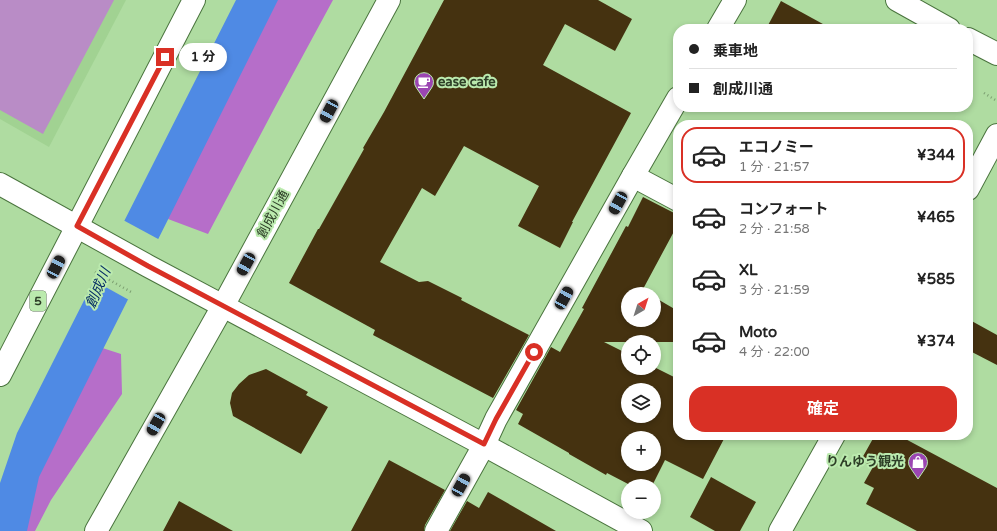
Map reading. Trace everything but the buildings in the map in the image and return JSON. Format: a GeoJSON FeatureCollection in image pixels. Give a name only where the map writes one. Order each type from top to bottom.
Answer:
{"type":"FeatureCollection","features":[{"type":"Feature","properties":{"kind":"main road","name":"5"},"geometry":{"type":"LineString","coordinates":[[0,375],[194,0]]}},
{"type":"Feature","properties":{"kind":"main road","name":"創成川通"},"geometry":{"type":"LineString","coordinates":[[96,531],[223,306],[389,0]]}},
{"type":"Feature","properties":{"kind":"main road"},"geometry":{"type":"LineString","coordinates":[[721,24],[735,0]]}},
{"type":"Feature","properties":{"kind":"main road"},"geometry":{"type":"LineString","coordinates":[[897,0],[941,24]]}},
{"type":"Feature","properties":{"kind":"main road"},"geometry":{"type":"LineString","coordinates":[[973,42],[997,54]]}},
{"type":"Feature","properties":{"kind":"main road"},"geometry":{"type":"LineString","coordinates":[[436,531],[484,444],[496,419],[673,107]]}},
{"type":"Feature","properties":{"kind":"main road"},"geometry":{"type":"LineString","coordinates":[[973,180],[997,135]]}},
{"type":"Feature","properties":{"kind":"main road"},"geometry":{"type":"LineString","coordinates":[[633,176],[673,197]]}},
{"type":"Feature","properties":{"kind":"main road"},"geometry":{"type":"LineString","coordinates":[[0,184],[148,266],[484,444],[641,531]]}},
{"type":"Feature","properties":{"kind":"main road"},"geometry":{"type":"LineString","coordinates":[[780,531],[831,440]]}},
{"type":"Feature","properties":{"kind":"path"},"geometry":{"type":"LineString","coordinates":[[984,94],[997,100]]}},
{"type":"Feature","properties":{"kind":"path"},"geometry":{"type":"LineString","coordinates":[[95,272],[133,293]]}},
{"type":"Feature","properties":{"kind":"shaded area"},"geometry":{"type":"Polygon","coordinates":[[[0,0],[126,0],[49,147],[0,119],[0,0]]]}},
{"type":"Feature","properties":{"kind":"shaded area"},"geometry":{"type":"Polygon","coordinates":[[[0,0],[114,0],[43,134],[0,110],[0,0]]]}},
{"type":"Feature","properties":{"kind":"shaded area"},"geometry":{"type":"Polygon","coordinates":[[[245,0],[333,0],[208,234],[168,219],[188,111],[245,0]]]}},
{"type":"Feature","properties":{"kind":"shaded area"},"geometry":{"type":"Polygon","coordinates":[[[90,344],[121,354],[122,394],[51,500],[35,531],[0,531],[0,501],[90,344]]]}},
{"type":"Feature","properties":{"kind":"water","name":"創成川"},"geometry":{"type":"Polygon","coordinates":[[[236,0],[278,0],[39,477],[27,531],[0,531],[0,483],[17,433],[236,0]]]}},
{"type":"Feature","properties":{"kind":"pier"},"geometry":{"type":"Polygon","coordinates":[[[123,220],[160,240],[129,300],[93,280],[123,220]]]}},
{"type":"Feature","properties":{"kind":"place","name":"ease cafe"},"geometry":{"type":"Point","coordinates":[424,99]}},
{"type":"Feature","properties":{"kind":"place","name":"りんゆう観光"},"geometry":{"type":"Point","coordinates":[918,479]}},
{"type":"Feature","properties":{"kind":"route"},"geometry":{"type":"LineString","coordinates":[[165,57],[77,226],[148,266],[484,444],[496,419],[534,352]]}}]}
